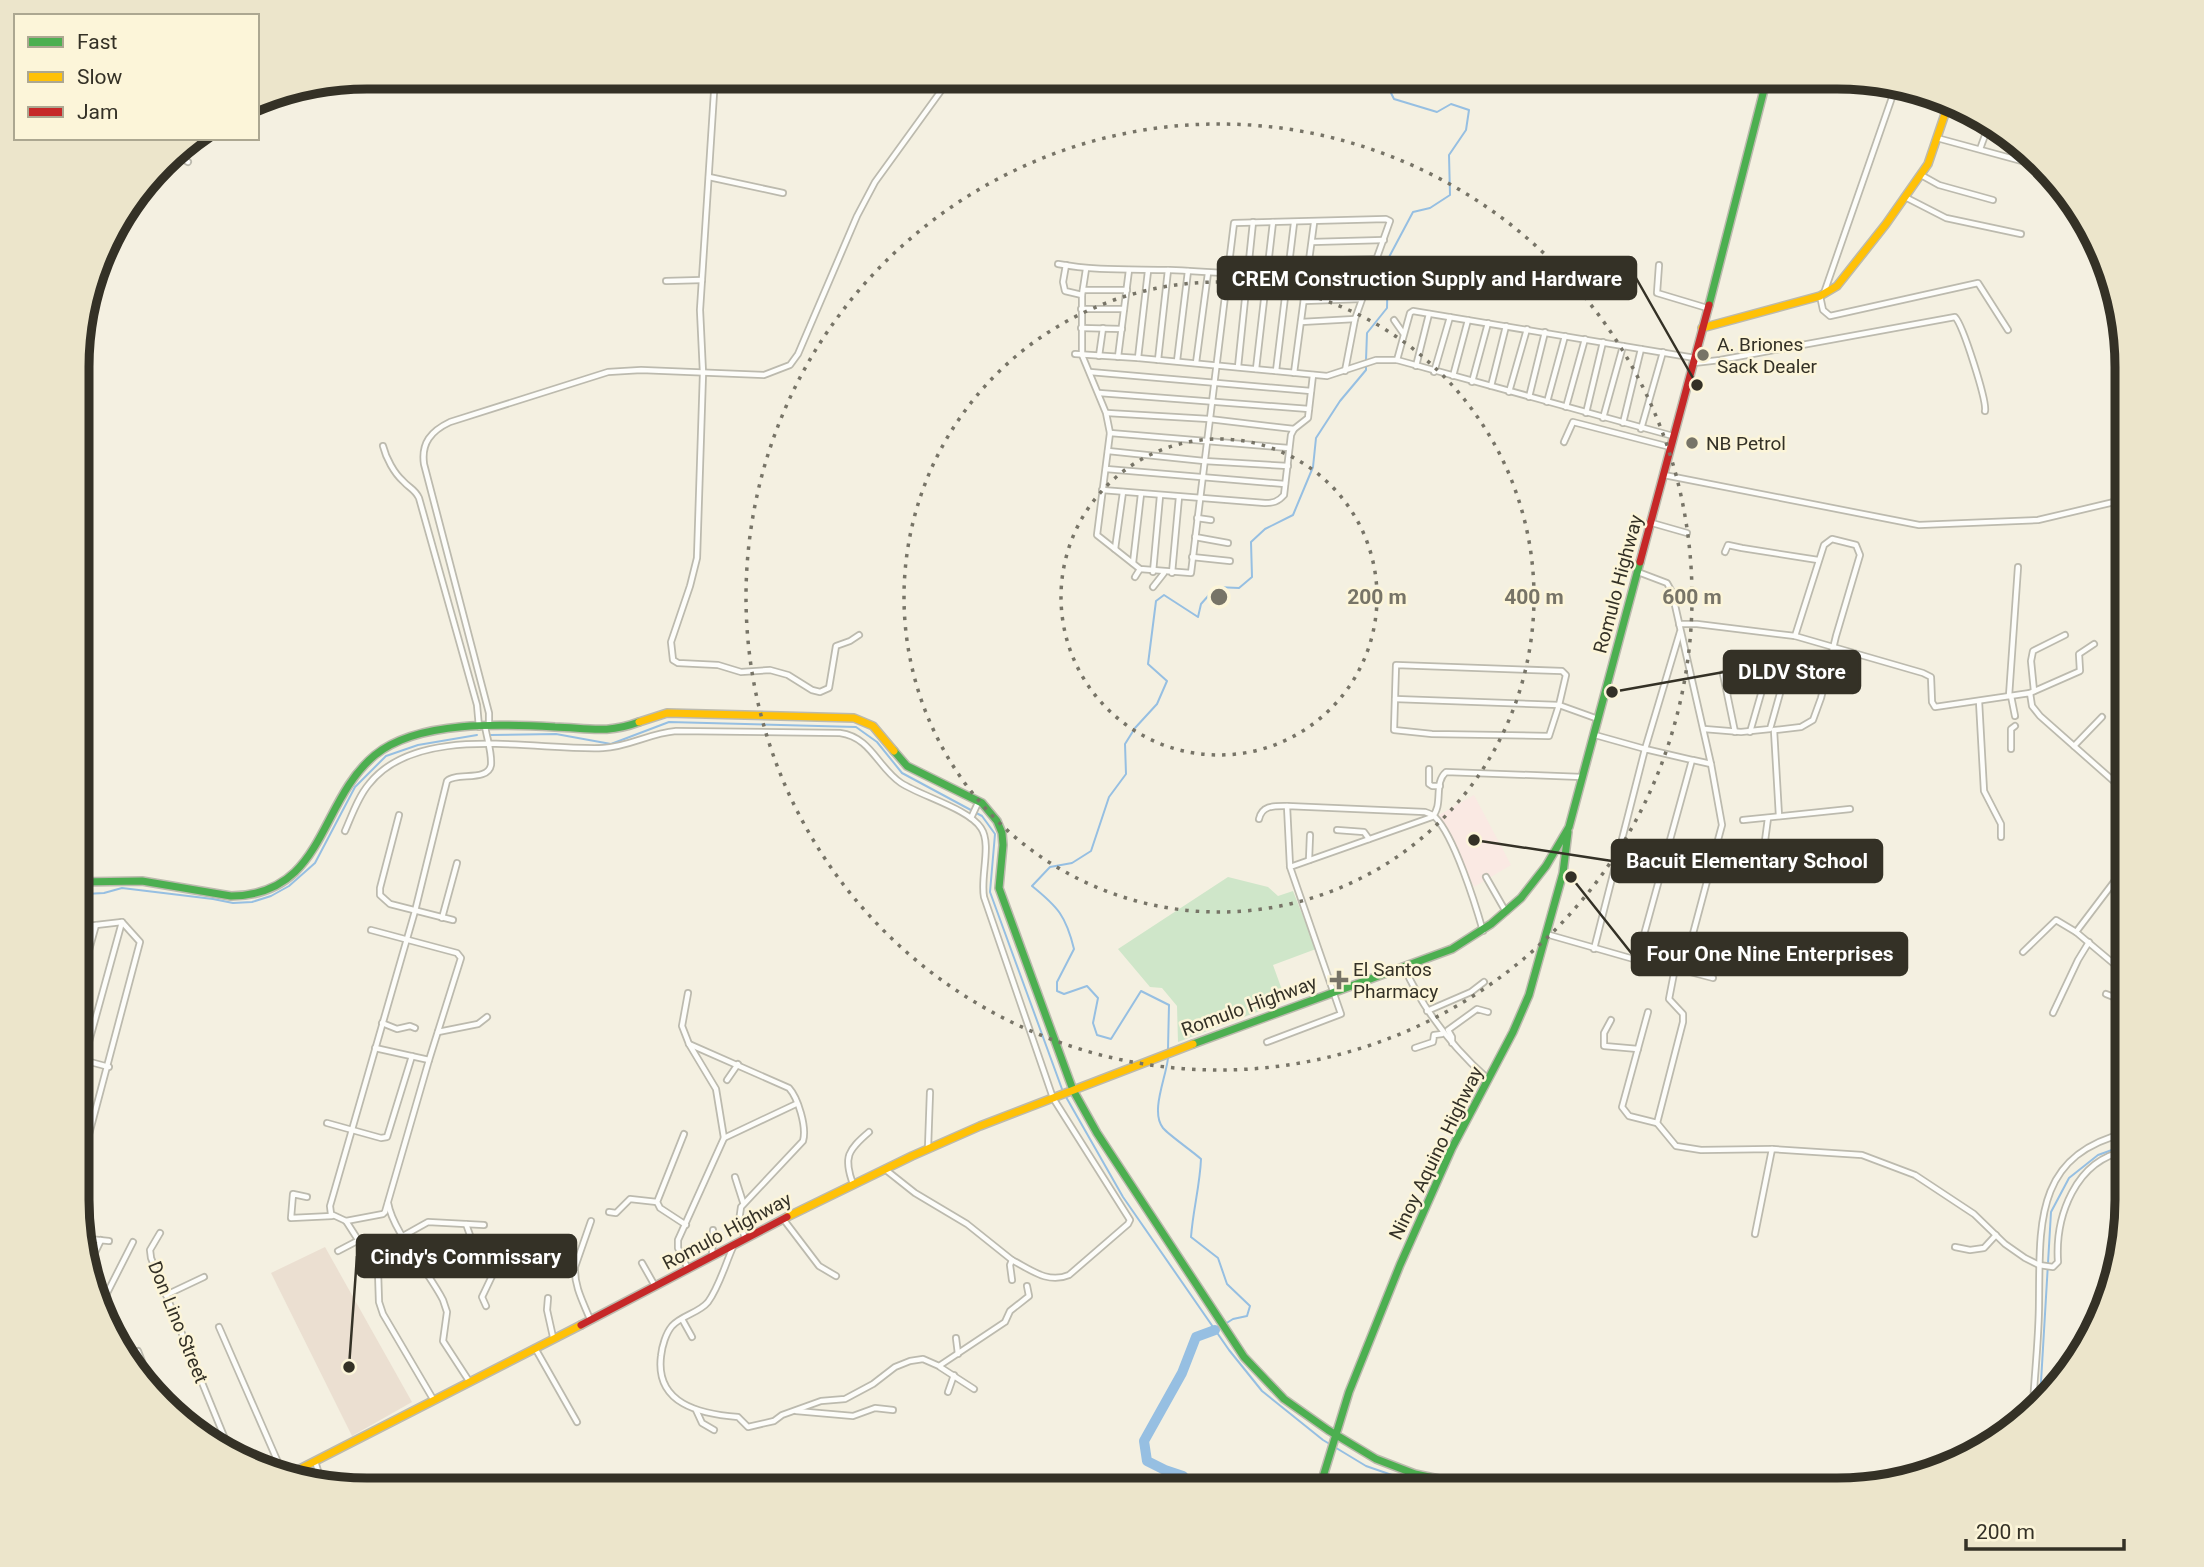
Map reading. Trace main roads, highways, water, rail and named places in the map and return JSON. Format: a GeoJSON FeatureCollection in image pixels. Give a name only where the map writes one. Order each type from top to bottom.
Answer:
{"type":"FeatureCollection","features":[{"type":"Feature","properties":{"kind":"main road","name":"Romulo Highway"},"geometry":{"type":"LineString","coordinates":[[300,1469],[733,1247],[745,1238],[928,1149],[1014,1112],[1179,1048],[1452,949],[1484,932],[1507,913],[1532,887],[1569,827],[1764,89]]}},
{"type":"Feature","properties":{"kind":"main road"},"geometry":{"type":"LineString","coordinates":[[1702,328],[1821,296],[1837,286],[1928,164],[1946,111]]}},
{"type":"Feature","properties":{"kind":"main road"},"geometry":{"type":"LineString","coordinates":[[89,884],[146,881],[235,896],[253,894],[276,886],[306,865],[351,782],[378,753],[398,741],[430,732],[484,726],[564,727],[606,731],[667,713],[855,718],[873,726],[907,766],[990,811],[1002,833],[999,888],[1072,1090],[1111,1155],[1244,1357],[1284,1399],[1337,1436],[1376,1459],[1432,1478]]}},
{"type":"Feature","properties":{"kind":"main road","name":"Ninoy Aquino Highway"},"geometry":{"type":"LineString","coordinates":[[1323,1478],[1362,1355],[1400,1265],[1429,1198],[1521,1016],[1563,873],[1569,827]]}},
{"type":"Feature","properties":{"kind":"waterway"},"geometry":{"type":"LineString","coordinates":[[1366,360],[1367,333],[1387,308],[1388,259],[1413,212],[1430,208],[1450,195],[1449,155],[1466,130],[1469,110],[1451,104],[1437,112],[1394,99],[1389,89]]}},
{"type":"Feature","properties":{"kind":"waterway"},"geometry":{"type":"LineString","coordinates":[[1168,1049],[1169,1005],[1141,991],[1111,1039],[1097,1035],[1093,1023],[1098,998],[1087,986],[1064,994],[1057,991],[1057,982],[1074,949],[1060,913],[1032,886],[1050,867],[1072,863],[1091,851],[1109,797],[1126,774],[1125,744],[1135,728],[1157,704],[1167,681],[1148,664],[1156,601],[1164,595],[1198,617],[1201,604],[1216,587],[1239,588],[1252,577],[1251,542],[1265,529],[1293,515],[1313,467],[1316,438],[1340,401],[1366,370],[1366,366]]}},
{"type":"Feature","properties":{"kind":"waterway"},"geometry":{"type":"LineString","coordinates":[[491,735],[556,734],[611,744],[669,722],[856,727],[877,742],[902,773],[982,816],[995,834],[990,892],[1062,1089]]}},
{"type":"Feature","properties":{"kind":"waterway"},"geometry":{"type":"LineString","coordinates":[[89,894],[122,888],[233,903],[252,902],[271,896],[289,886],[315,863],[355,787],[386,756],[418,745],[477,735]]}},
{"type":"Feature","properties":{"kind":"waterway"},"geometry":{"type":"LineString","coordinates":[[1168,1058],[1158,1104],[1159,1121],[1166,1131],[1201,1159],[1191,1237],[1218,1258],[1227,1284],[1250,1306],[1247,1316],[1225,1324]]}},
{"type":"Feature","properties":{"kind":"waterway"},"geometry":{"type":"LineString","coordinates":[[1066,1097],[1123,1197],[1229,1350],[1262,1391],[1323,1440],[1366,1466],[1400,1478]]}},
{"type":"Feature","properties":{"kind":"waterway"},"geometry":{"type":"LineString","coordinates":[[2041,1388],[2051,1212],[2069,1178],[2098,1155],[2115,1149]]}},
{"type":"Feature","properties":{"kind":"waterway"},"geometry":{"type":"LineString","coordinates":[[1184,1478],[1147,1461],[1144,1441],[1182,1373],[1196,1337],[1215,1330]]}},
{"type":"Feature","properties":{"kind":"place","name":"A. Briones Sack Dealer"},"geometry":{"type":"Point","coordinates":[1703,355]}},
{"type":"Feature","properties":{"kind":"place","name":"CREM Construction Supply and Hardware"},"geometry":{"type":"Point","coordinates":[1697,385]}},
{"type":"Feature","properties":{"kind":"place","name":"NB Petrol"},"geometry":{"type":"Point","coordinates":[1692,443]}},
{"type":"Feature","properties":{"kind":"place","name":"DLDV Store"},"geometry":{"type":"Point","coordinates":[1612,692]}},
{"type":"Feature","properties":{"kind":"place","name":"Bacuit Elementary School"},"geometry":{"type":"Point","coordinates":[1474,840]}},
{"type":"Feature","properties":{"kind":"place","name":"Four One Nine Enterprises"},"geometry":{"type":"Point","coordinates":[1571,877]}},
{"type":"Feature","properties":{"kind":"place","name":"El Santos Pharmacy"},"geometry":{"type":"Point","coordinates":[1339,980]}},
{"type":"Feature","properties":{"kind":"place","name":"Cindy's Commissary"},"geometry":{"type":"Point","coordinates":[349,1367]}}]}
